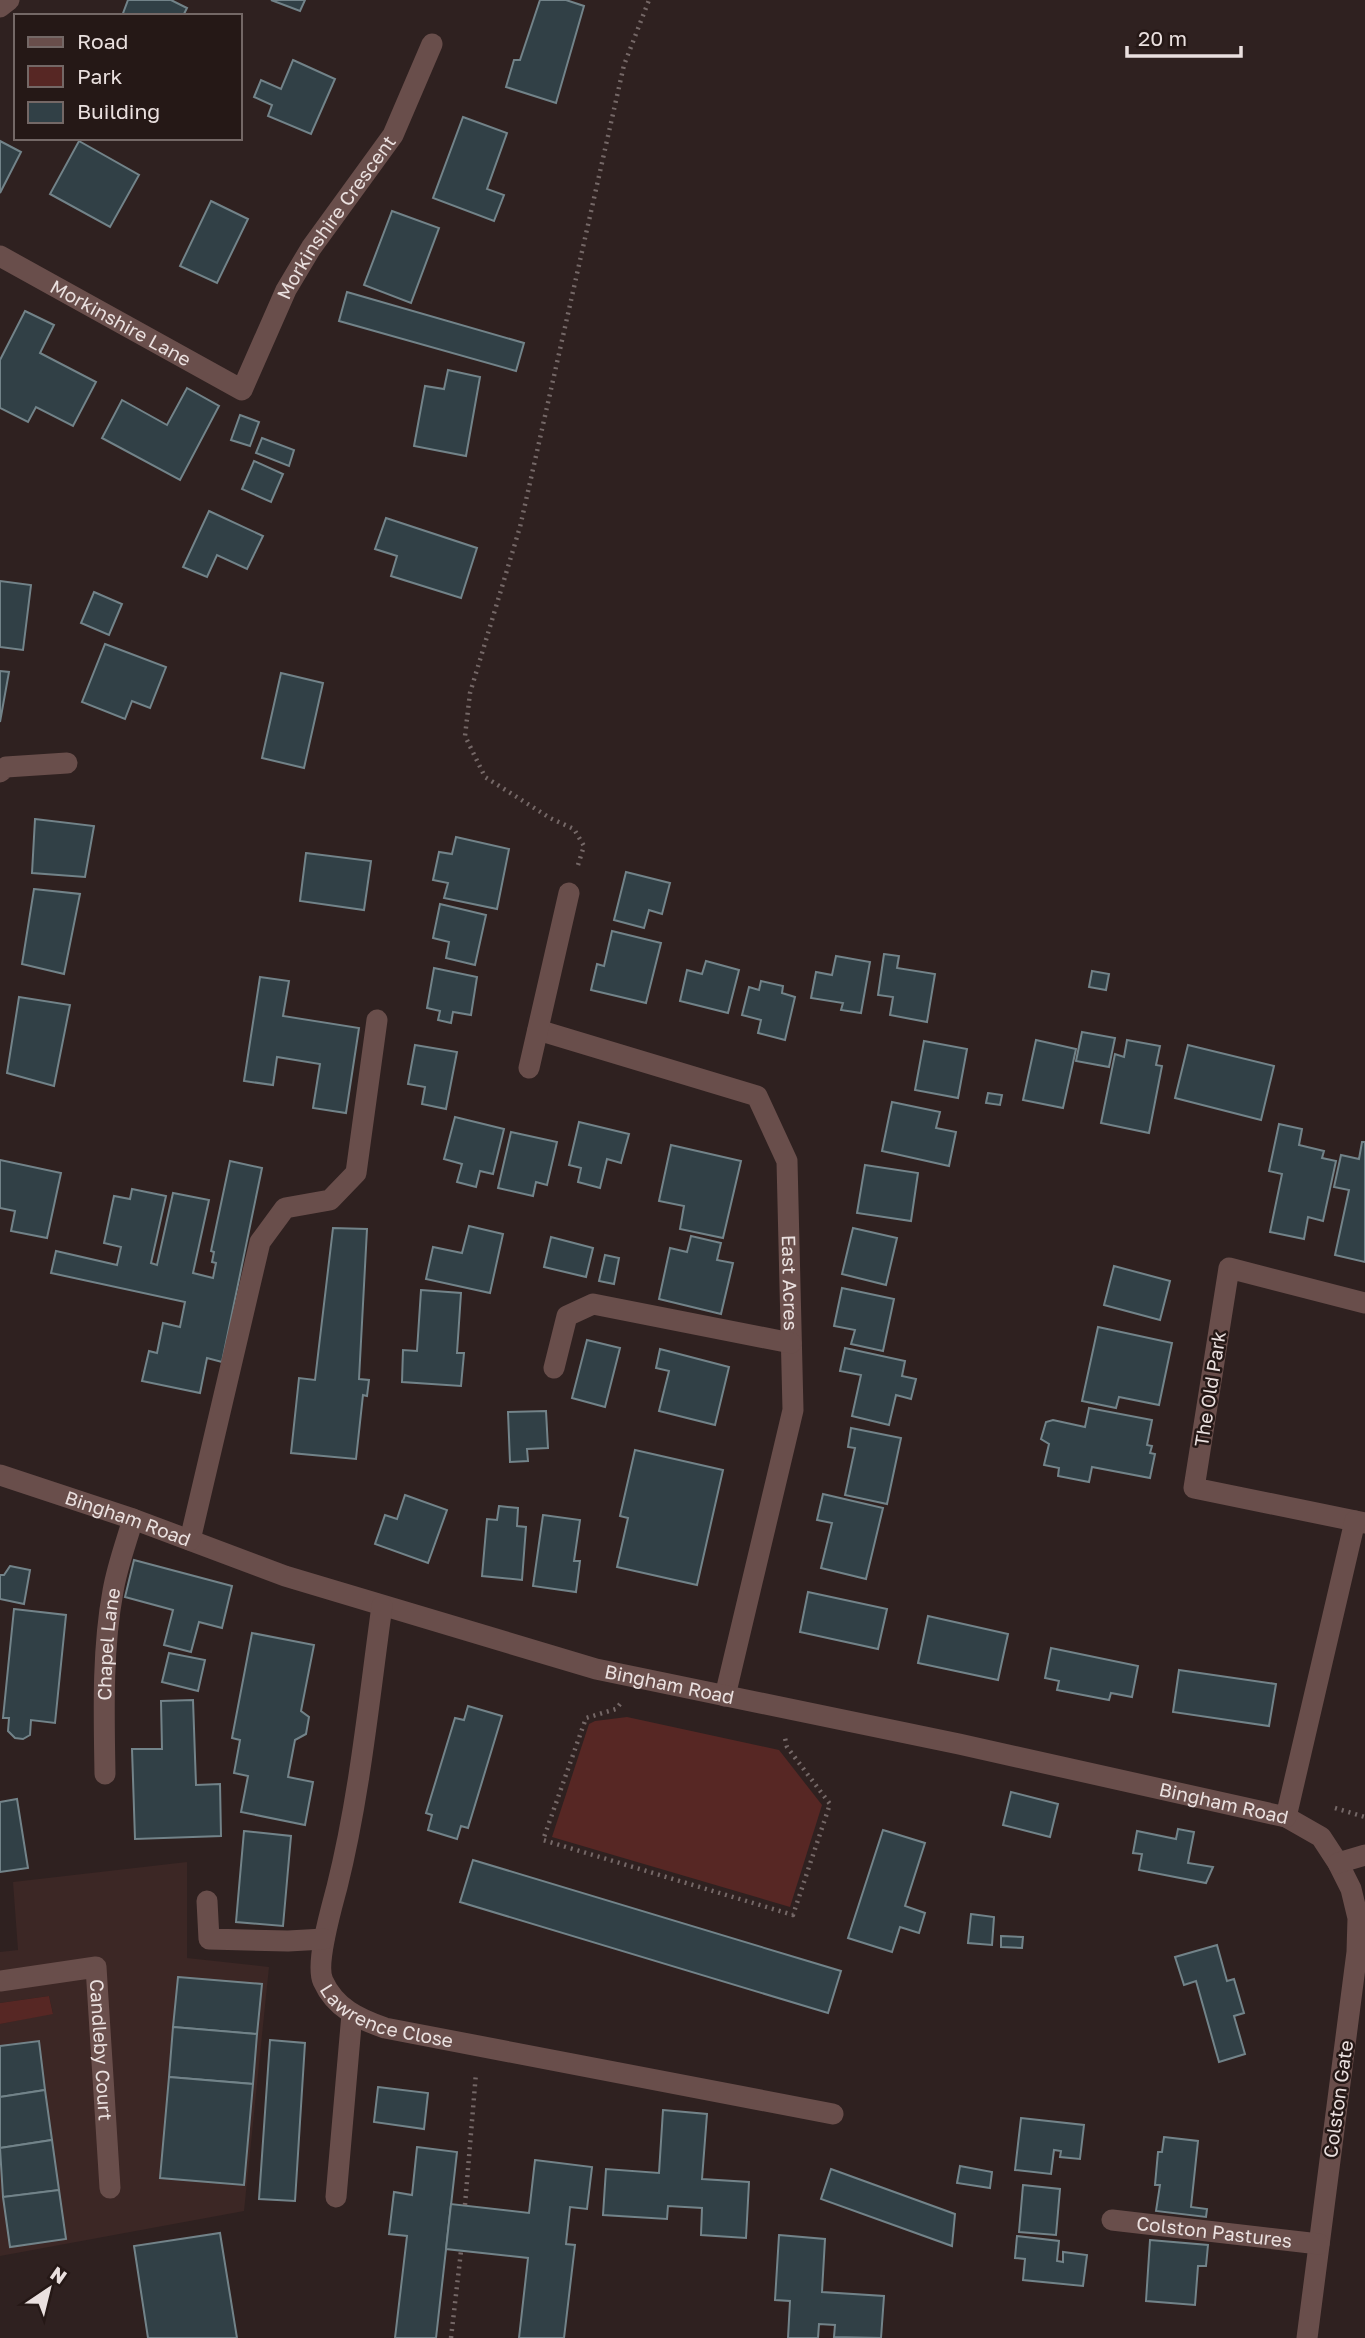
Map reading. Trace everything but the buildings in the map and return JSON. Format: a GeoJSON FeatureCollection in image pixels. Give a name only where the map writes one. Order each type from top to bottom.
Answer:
{"type":"FeatureCollection","features":[{"type":"Feature","properties":{"kind":"street"},"geometry":{"type":"LineString","coordinates":[[0,6],[9,0]]}},
{"type":"Feature","properties":{"kind":"street","name":"Morkinshire Crescent"},"geometry":{"type":"LineString","coordinates":[[242,390],[286,290],[312,248],[393,135],[432,44]]}},
{"type":"Feature","properties":{"kind":"street","name":"Morkinshire Lane"},"geometry":{"type":"LineString","coordinates":[[0,256],[242,390]]}},
{"type":"Feature","properties":{"kind":"street"},"geometry":{"type":"LineString","coordinates":[[0,772],[6,767],[67,762]]}},
{"type":"Feature","properties":{"kind":"street"},"geometry":{"type":"LineString","coordinates":[[529,1068],[569,893]]}},
{"type":"Feature","properties":{"kind":"street"},"geometry":{"type":"LineString","coordinates":[[190,1540],[260,1242],[285,1208],[330,1200],[356,1173],[377,1020]]}},
{"type":"Feature","properties":{"kind":"street","name":"East Acres"},"geometry":{"type":"LineString","coordinates":[[538,1030],[757,1096],[787,1161],[793,1410],[725,1696]]}},
{"type":"Feature","properties":{"kind":"street","name":"The Old Park"},"geometry":{"type":"LineString","coordinates":[[1286,1817],[1360,1522],[1194,1488],[1229,1268],[1365,1303]]}},
{"type":"Feature","properties":{"kind":"street"},"geometry":{"type":"LineString","coordinates":[[554,1368],[567,1316],[593,1304],[791,1343]]}},
{"type":"Feature","properties":{"kind":"street","name":"Bingham Road"},"geometry":{"type":"LineString","coordinates":[[0,1475],[133,1519],[285,1576],[596,1669],[1286,1817],[1321,1837],[1338,1863]]}},
{"type":"Feature","properties":{"kind":"street","name":"Chapel Lane"},"geometry":{"type":"LineString","coordinates":[[105,1774],[103,1707],[113,1590],[133,1519]]}},
{"type":"Feature","properties":{"kind":"street","name":"Lawrence Close"},"geometry":{"type":"LineString","coordinates":[[382,1606],[347,1846],[324,1939],[322,1979],[342,2007],[363,2020],[385,2028],[833,2114]]}},
{"type":"Feature","properties":{"kind":"street"},"geometry":{"type":"LineString","coordinates":[[1338,1863],[1365,1855]]}},
{"type":"Feature","properties":{"kind":"street","name":"Colston Gate"},"geometry":{"type":"LineString","coordinates":[[1307,2338],[1357,1952],[1358,1918],[1351,1889],[1338,1863]]}},
{"type":"Feature","properties":{"kind":"street"},"geometry":{"type":"LineString","coordinates":[[207,1901],[209,1939],[324,1939]]}},
{"type":"Feature","properties":{"kind":"street","name":"Candleby Court"},"geometry":{"type":"LineString","coordinates":[[0,1981],[96,1967],[110,2188]]}},
{"type":"Feature","properties":{"kind":"street"},"geometry":{"type":"LineString","coordinates":[[336,2197],[352,2014]]}},
{"type":"Feature","properties":{"kind":"street","name":"Colston Pastures"},"geometry":{"type":"LineString","coordinates":[[1112,2220],[1319,2244]]}},
{"type":"Feature","properties":{"kind":"path"},"geometry":{"type":"LineString","coordinates":[[569,893],[584,846],[574,830],[485,777],[465,736],[470,694],[520,527],[624,65],[649,0]]}},
{"type":"Feature","properties":{"kind":"path"},"geometry":{"type":"LineString","coordinates":[[638,1677],[616,1709],[586,1718],[543,1840],[793,1914],[830,1804],[787,1747],[778,1707]]}},
{"type":"Feature","properties":{"kind":"path"},"geometry":{"type":"LineString","coordinates":[[465,2205],[479,2045]]}},
{"type":"Feature","properties":{"kind":"path"},"geometry":{"type":"LineString","coordinates":[[451,2338],[461,2250]]}},
{"type":"Feature","properties":{"kind":"shaded area"},"geometry":{"type":"Polygon","coordinates":[[[187,1862],[187,1958],[269,1967],[244,2211],[0,2256],[0,2024],[53,2013],[49,1996],[0,2003],[0,1952],[18,1950],[13,1882],[187,1862]]]}},
{"type":"Feature","properties":{"kind":"green space"},"geometry":{"type":"Polygon","coordinates":[[[627,1717],[779,1750],[822,1805],[790,1907],[552,1837],[589,1724],[627,1717]]]}},
{"type":"Feature","properties":{"kind":"green space"},"geometry":{"type":"Polygon","coordinates":[[[49,1996],[53,2014],[0,2024],[0,2003],[49,1996]]]}}]}
